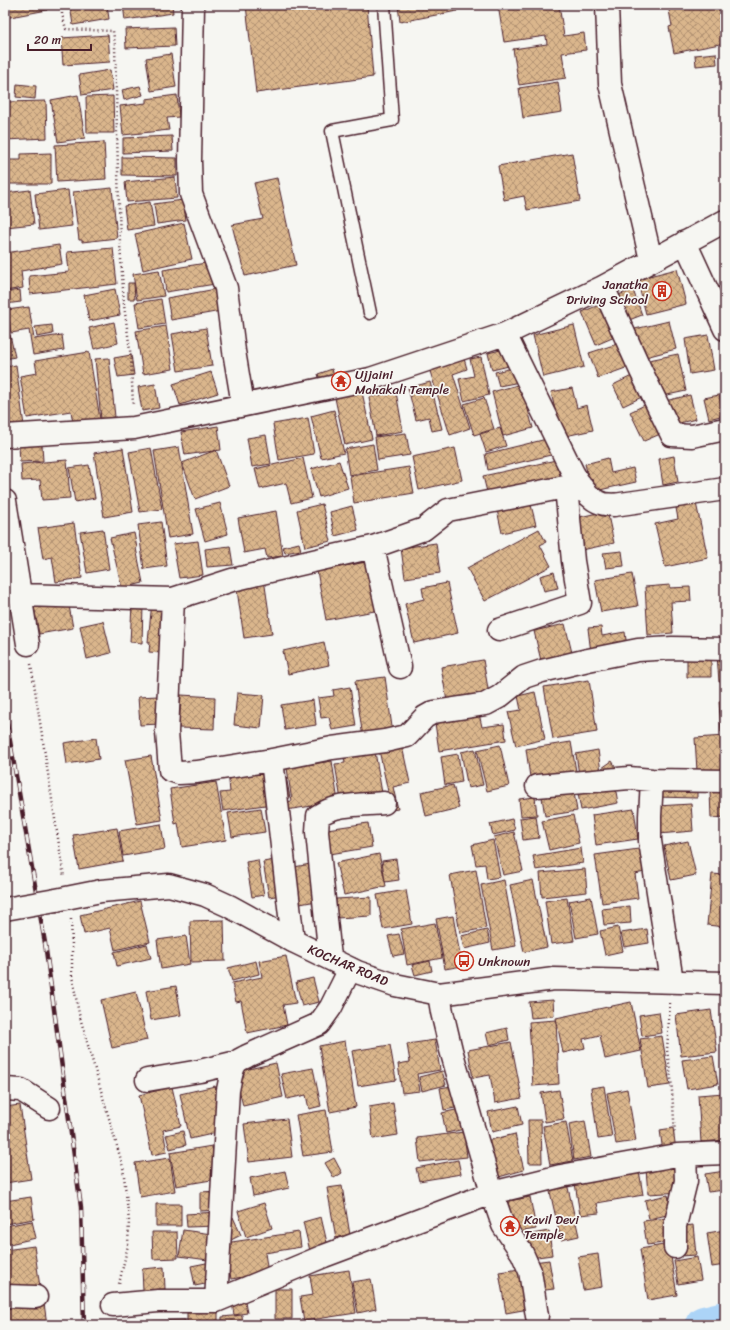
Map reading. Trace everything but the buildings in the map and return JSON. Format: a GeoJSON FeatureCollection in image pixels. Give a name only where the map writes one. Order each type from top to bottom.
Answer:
{"type":"FeatureCollection","features":[{"type":"Feature","properties":{"kind":"street"},"geometry":{"type":"LineString","coordinates":[[193,5],[190,160],[191,194],[226,288],[234,351],[244,405]]}},
{"type":"Feature","properties":{"kind":"street"},"geometry":{"type":"LineString","coordinates":[[607,5],[610,84],[651,260]]}},
{"type":"Feature","properties":{"kind":"street"},"geometry":{"type":"LineString","coordinates":[[5,436],[134,428],[370,379],[505,334],[603,287],[725,221]]}},
{"type":"Feature","properties":{"kind":"street"},"geometry":{"type":"LineString","coordinates":[[685,242],[725,329]]}},
{"type":"Feature","properties":{"kind":"street"},"geometry":{"type":"LineString","coordinates":[[603,287],[672,435],[692,436],[725,429]]}},
{"type":"Feature","properties":{"kind":"street"},"geometry":{"type":"LineString","coordinates":[[498,630],[580,603],[573,561],[573,485],[505,334]]}},
{"type":"Feature","properties":{"kind":"street"},"geometry":{"type":"LineString","coordinates":[[19,595],[173,599],[232,580],[373,547],[424,529],[448,510],[573,485],[602,504],[614,505],[725,490]]}},
{"type":"Feature","properties":{"kind":"street"},"geometry":{"type":"LineString","coordinates":[[5,501],[28,644]]}},
{"type":"Feature","properties":{"kind":"street"},"geometry":{"type":"LineString","coordinates":[[373,547],[400,667]]}},
{"type":"Feature","properties":{"kind":"street"},"geometry":{"type":"LineString","coordinates":[[173,599],[167,732],[170,770],[179,773],[197,772],[272,760],[332,748],[385,741],[407,736],[425,717],[434,712],[486,704],[498,698],[524,677],[581,662],[638,650],[672,648],[725,649]]}},
{"type":"Feature","properties":{"kind":"street"},"geometry":{"type":"LineString","coordinates":[[272,760],[293,941]]}},
{"type":"Feature","properties":{"kind":"street"},"geometry":{"type":"LineString","coordinates":[[537,786],[628,778],[652,780],[725,781]]}},
{"type":"Feature","properties":{"kind":"street"},"geometry":{"type":"LineString","coordinates":[[652,780],[650,841],[672,981]]}},
{"type":"Feature","properties":{"kind":"street"},"geometry":{"type":"LineString","coordinates":[[330,958],[317,832],[318,816],[326,810],[337,807],[384,802]]}},
{"type":"Feature","properties":{"kind":"street","name":"KOCHAR ROAD"},"geometry":{"type":"LineString","coordinates":[[5,909],[101,891],[169,885],[205,895],[229,906],[293,941],[350,969],[395,985],[439,994],[554,979],[725,983]]}},
{"type":"Feature","properties":{"kind":"street"},"geometry":{"type":"LineString","coordinates":[[147,1080],[200,1071],[237,1062],[319,1024],[331,1007],[350,969]]}},
{"type":"Feature","properties":{"kind":"street"},"geometry":{"type":"LineString","coordinates":[[439,994],[451,1050],[492,1193],[503,1225],[522,1253],[530,1271],[537,1316]]}},
{"type":"Feature","properties":{"kind":"street"},"geometry":{"type":"LineString","coordinates":[[216,1302],[228,1090],[231,1076],[237,1062]]}},
{"type":"Feature","properties":{"kind":"street"},"geometry":{"type":"LineString","coordinates":[[5,1089],[21,1090],[48,1108]]}},
{"type":"Feature","properties":{"kind":"street"},"geometry":{"type":"LineString","coordinates":[[114,1305],[158,1301],[216,1302],[324,1256],[492,1193],[561,1176],[681,1155],[725,1153]]}},
{"type":"Feature","properties":{"kind":"street"},"geometry":{"type":"LineString","coordinates":[[675,1247],[675,1226],[680,1211],[686,1181],[681,1155]]}},
{"type":"Feature","properties":{"kind":"street"},"geometry":{"type":"LineString","coordinates":[[5,1296],[36,1297]]}},
{"type":"Feature","properties":{"kind":"lane"},"geometry":{"type":"LineString","coordinates":[[370,313],[332,131],[392,120],[384,5]]}},
{"type":"Feature","properties":{"kind":"path"},"geometry":{"type":"LineString","coordinates":[[62,5],[62,14],[66,29],[113,31],[116,45],[116,133],[120,244],[124,305],[132,358],[134,428]]}},
{"type":"Feature","properties":{"kind":"path"},"geometry":{"type":"LineString","coordinates":[[28,644],[62,899],[72,945],[72,976],[79,1014],[123,1167],[129,1220],[128,1245],[114,1305]]}},
{"type":"Feature","properties":{"kind":"path"},"geometry":{"type":"LineString","coordinates":[[672,981],[666,1050],[681,1155]]}},
{"type":"Feature","properties":{"kind":"waterway"},"geometry":{"type":"LineString","coordinates":[[704,1325],[725,1320]]}},
{"type":"Feature","properties":{"kind":"railway"},"geometry":{"type":"LineString","coordinates":[[5,712],[45,943],[81,1207],[84,1325]]}},
{"type":"Feature","properties":{"kind":"place","name":"Janatha Driving School"},"geometry":{"type":"Point","coordinates":[662,291]}},
{"type":"Feature","properties":{"kind":"place","name":"Ujjaini Mahakali Temple"},"geometry":{"type":"Point","coordinates":[341,381]}},
{"type":"Feature","properties":{"kind":"place","name":"Unknown"},"geometry":{"type":"Point","coordinates":[464,961]}},
{"type":"Feature","properties":{"kind":"place","name":"Kavil Devi Temple"},"geometry":{"type":"Point","coordinates":[510,1226]}}]}
